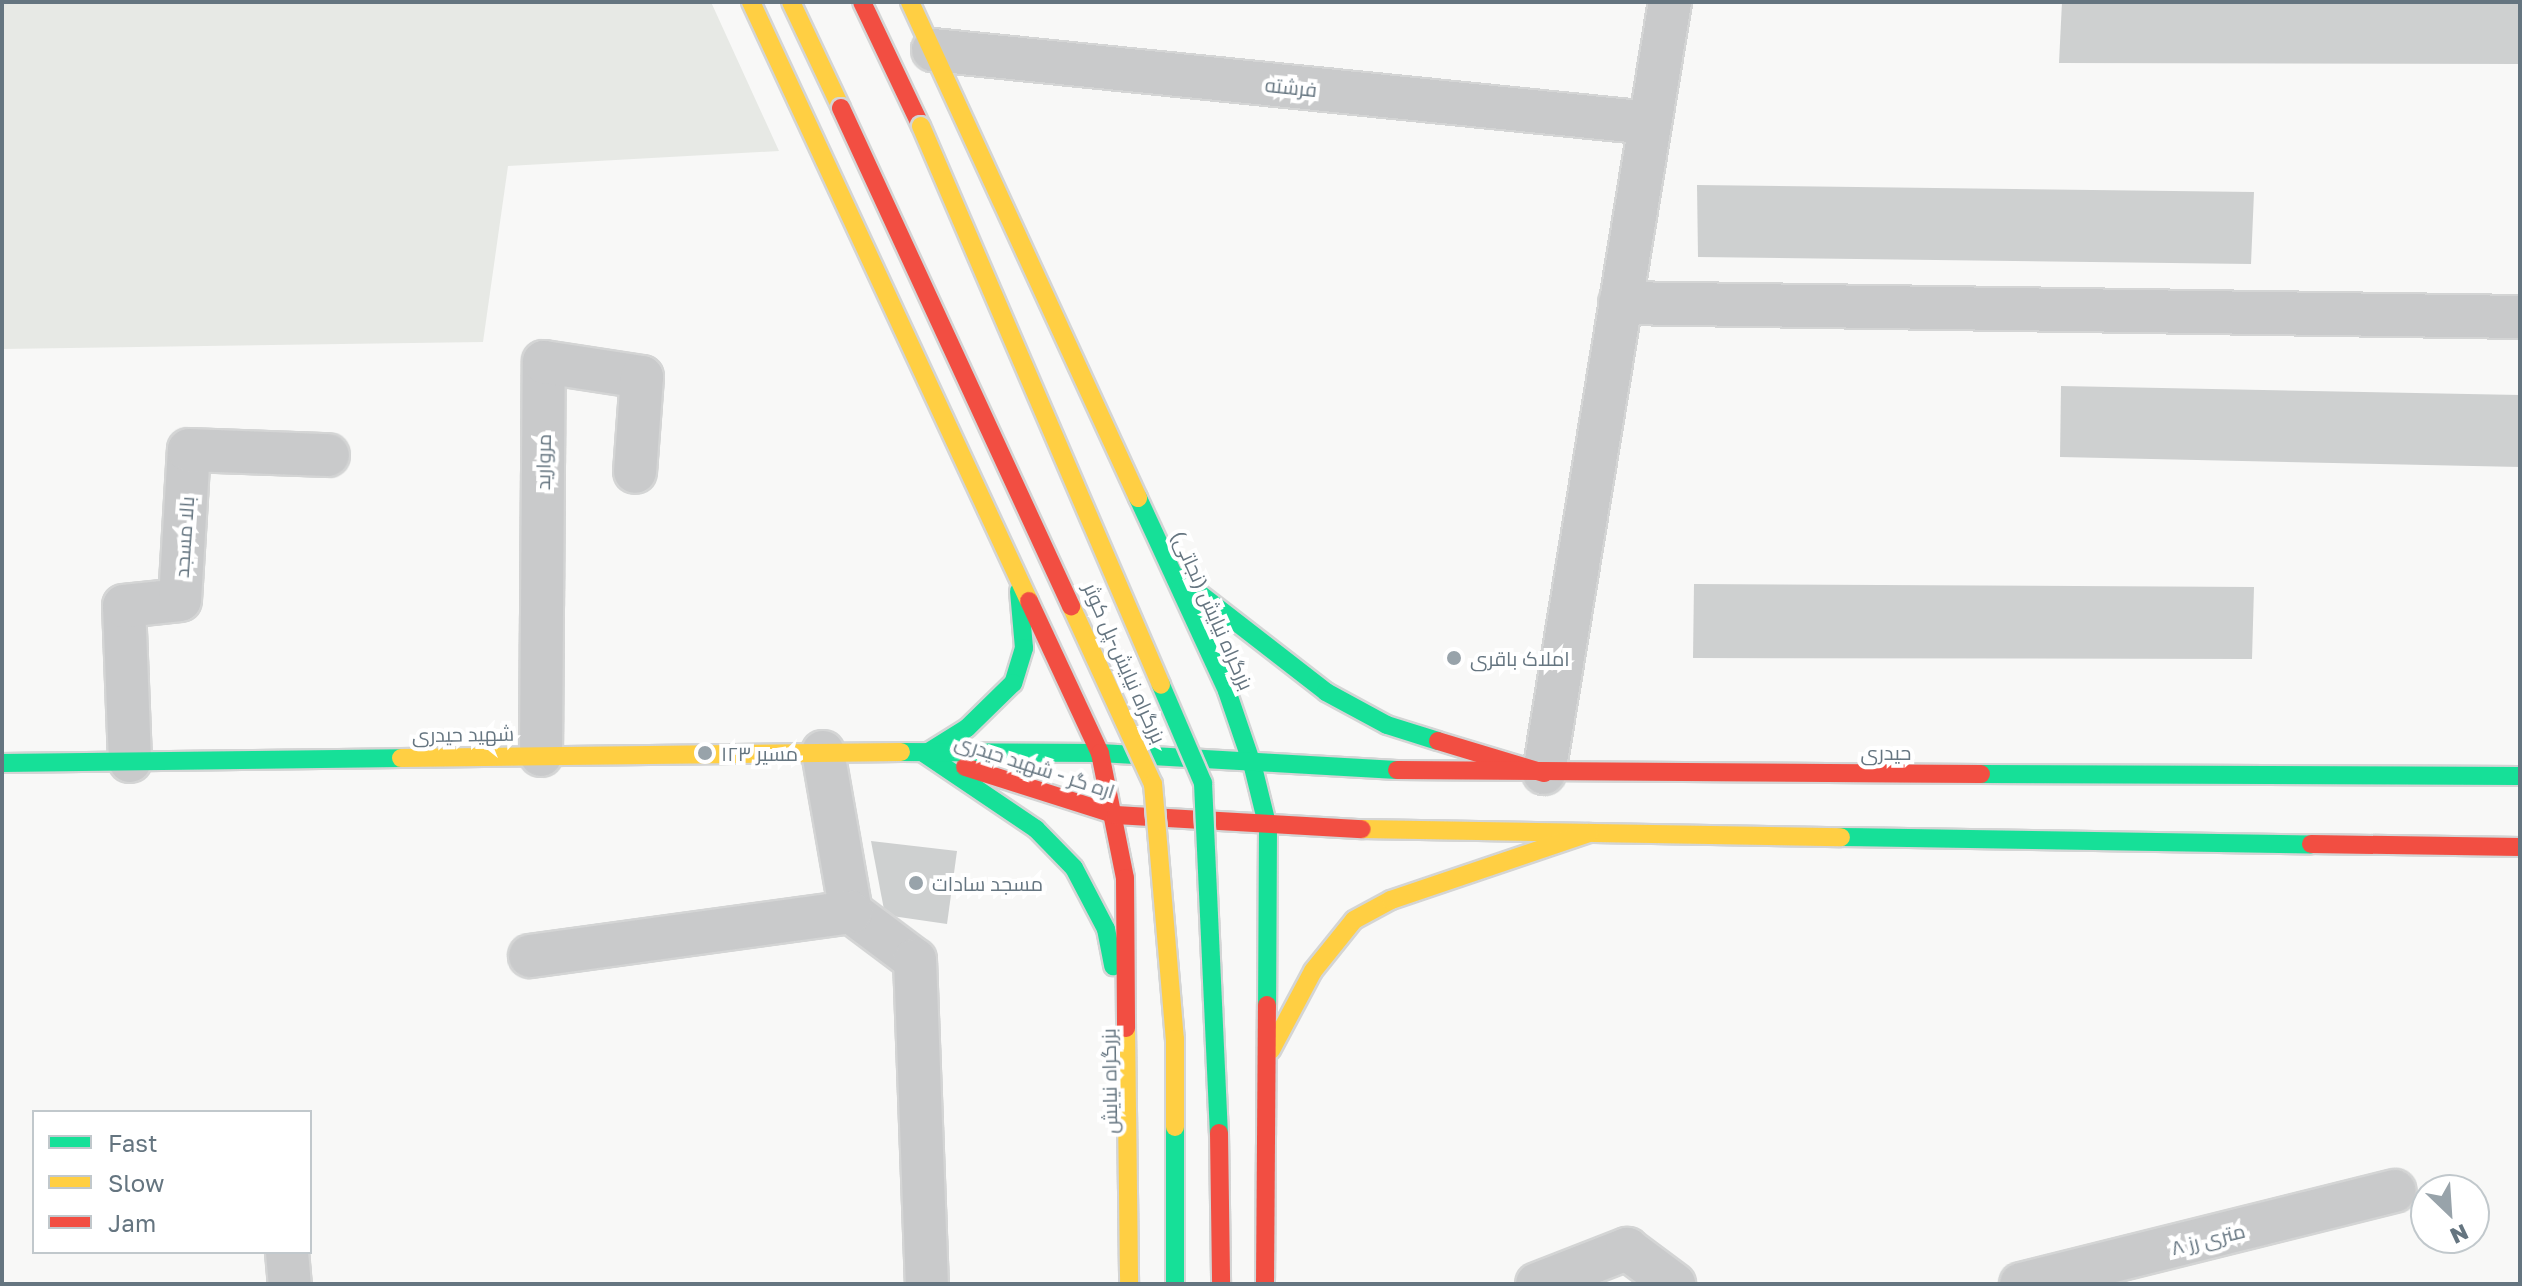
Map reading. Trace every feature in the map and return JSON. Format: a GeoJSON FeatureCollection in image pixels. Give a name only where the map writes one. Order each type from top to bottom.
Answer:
{"type":"FeatureCollection","features":[{"type":"Feature","properties":{"kind":"main road"},"geometry":{"type":"LineString","coordinates":[[751,2],[1016,565],[1100,753],[1116,815]]}},
{"type":"Feature","properties":{"kind":"main road","name":"بزرگراه نیایش-پل کوثر"},"geometry":{"type":"LineString","coordinates":[[791,2],[1153,784],[1175,1039],[1175,1284]]}},
{"type":"Feature","properties":{"kind":"main road","name":"بزرگراه نیایش-پل کوثر"},"geometry":{"type":"LineString","coordinates":[[862,2],[921,126],[1203,783],[1218,1055],[1221,1284]]}},
{"type":"Feature","properties":{"kind":"main road","name":"بزرگراه نیایش (نجاتی)"},"geometry":{"type":"LineString","coordinates":[[910,2],[1173,574],[1253,767],[1268,828],[1263,1066],[1265,1284]]}},
{"type":"Feature","properties":{"kind":"main road"},"geometry":{"type":"LineString","coordinates":[[1016,565],[1024,648],[1013,683],[967,728],[925,754],[1036,829],[1074,868],[1106,929],[1133,1075]]}},
{"type":"Feature","properties":{"kind":"main road"},"geometry":{"type":"LineString","coordinates":[[1173,574],[1281,662],[1387,725],[1544,773]]}},
{"type":"Feature","properties":{"kind":"main road","name":"شهید حیدری"},"geometry":{"type":"LineString","coordinates":[[2,763],[823,752],[925,754]]}},
{"type":"Feature","properties":{"kind":"main road","name":"اره گر - شهید حیدری"},"geometry":{"type":"LineString","coordinates":[[925,754],[1100,753],[1253,767]]}},
{"type":"Feature","properties":{"kind":"main road","name":"اره گر - شهید حیدری"},"geometry":{"type":"LineString","coordinates":[[925,754],[1116,815],[1268,828]]}},
{"type":"Feature","properties":{"kind":"main road","name":"حیدری"},"geometry":{"type":"LineString","coordinates":[[1253,767],[1544,773],[2520,776]]}},
{"type":"Feature","properties":{"kind":"main road","name":"بزرگراه نیایش"},"geometry":{"type":"LineString","coordinates":[[1116,815],[1125,878],[1133,1075],[1129,1284]]}},
{"type":"Feature","properties":{"kind":"main road"},"geometry":{"type":"LineString","coordinates":[[1268,828],[2520,847]]}},
{"type":"Feature","properties":{"kind":"main road"},"geometry":{"type":"LineString","coordinates":[[1263,1066],[1294,1000],[1354,920],[1391,900],[1589,833]]}},
{"type":"Feature","properties":{"kind":"main road"},"geometry":{"type":"LineString","coordinates":[[1133,1075],[1152,1040],[1187,1008],[1211,1008],[1238,1026],[1263,1066]]}},
{"type":"Feature","properties":{"kind":"street"},"geometry":{"type":"LineString","coordinates":[[1544,773],[1670,2]]}},
{"type":"Feature","properties":{"kind":"street","name":"فرشته"},"geometry":{"type":"LineString","coordinates":[[933,50],[1649,123]]}},
{"type":"Feature","properties":{"kind":"street"},"geometry":{"type":"LineString","coordinates":[[1620,303],[2520,317]]}},
{"type":"Feature","properties":{"kind":"street","name":"مروارید"},"geometry":{"type":"LineString","coordinates":[[541,755],[544,362],[642,377],[635,472]]}},
{"type":"Feature","properties":{"kind":"street","name":"بالا مسجد"},"geometry":{"type":"LineString","coordinates":[[130,761],[124,606],[180,600],[189,450],[328,455]]}},
{"type":"Feature","properties":{"kind":"street"},"geometry":{"type":"LineString","coordinates":[[823,752],[851,912],[915,960],[927,1284]]}},
{"type":"Feature","properties":{"kind":"street"},"geometry":{"type":"LineString","coordinates":[[530,956],[851,912]]}},
{"type":"Feature","properties":{"kind":"street","name":"۸ متری رز"},"geometry":{"type":"LineString","coordinates":[[2021,1284],[2166,1268],[2395,1191]]}},
{"type":"Feature","properties":{"kind":"street"},"geometry":{"type":"LineString","coordinates":[[1537,1284],[1627,1249],[1674,1284]]}},
{"type":"Feature","properties":{"kind":"street"},"geometry":{"type":"LineString","coordinates":[[287,1254],[290,1284]]}},
{"type":"Feature","properties":{"kind":"shaded area"},"geometry":{"type":"Polygon","coordinates":[[[2,2],[711,2],[779,151],[508,166],[483,342],[2,349],[2,2]]]}},
{"type":"Feature","properties":{"kind":"building"},"geometry":{"type":"Polygon","coordinates":[[[2062,2],[2520,2],[2520,64],[2059,63],[2062,2]]]}},
{"type":"Feature","properties":{"kind":"building"},"geometry":{"type":"Polygon","coordinates":[[[1697,185],[2254,192],[2251,264],[1698,257],[1697,185]]]}},
{"type":"Feature","properties":{"kind":"building"},"geometry":{"type":"Polygon","coordinates":[[[2061,386],[2520,395],[2520,467],[2060,457],[2061,386]]]}},
{"type":"Feature","properties":{"kind":"building"},"geometry":{"type":"Polygon","coordinates":[[[1694,584],[2254,587],[2252,659],[1693,658],[1694,584]]]}},
{"type":"Feature","properties":{"kind":"building","name":"مسجد سادات"},"geometry":{"type":"Polygon","coordinates":[[[871,841],[957,851],[947,924],[885,915],[871,841]]]}},
{"type":"Feature","properties":{"kind":"traffic: fast"},"geometry":{"type":"LineString","coordinates":[[1138,498],[1227,691],[1253,767],[1268,828],[1267,1005]]}},
{"type":"Feature","properties":{"kind":"traffic: fast"},"geometry":{"type":"LineString","coordinates":[[1178,577],[1326,692],[1387,725],[1438,741]]}},
{"type":"Feature","properties":{"kind":"traffic: fast"},"geometry":{"type":"LineString","coordinates":[[1019,591],[1024,648],[1013,683],[967,728],[925,754],[1036,829],[1074,868],[1106,929],[1113,966]]}},
{"type":"Feature","properties":{"kind":"traffic: fast"},"geometry":{"type":"LineString","coordinates":[[1161,685],[1203,783],[1219,1133]]}},
{"type":"Feature","properties":{"kind":"traffic: fast"},"geometry":{"type":"LineString","coordinates":[[901,752],[1100,753],[1397,770]]}},
{"type":"Feature","properties":{"kind":"traffic: fast"},"geometry":{"type":"LineString","coordinates":[[2,763],[401,758]]}},
{"type":"Feature","properties":{"kind":"traffic: fast"},"geometry":{"type":"LineString","coordinates":[[1981,774],[2520,776]]}},
{"type":"Feature","properties":{"kind":"traffic: fast"},"geometry":{"type":"LineString","coordinates":[[1841,837],[2311,844]]}},
{"type":"Feature","properties":{"kind":"traffic: fast"},"geometry":{"type":"LineString","coordinates":[[1175,1127],[1175,1284]]}},
{"type":"Feature","properties":{"kind":"traffic: slow"},"geometry":{"type":"LineString","coordinates":[[751,2],[1029,601]]}},
{"type":"Feature","properties":{"kind":"traffic: slow"},"geometry":{"type":"LineString","coordinates":[[791,2],[841,108]]}},
{"type":"Feature","properties":{"kind":"traffic: slow"},"geometry":{"type":"LineString","coordinates":[[910,2],[1138,498]]}},
{"type":"Feature","properties":{"kind":"traffic: slow"},"geometry":{"type":"LineString","coordinates":[[921,126],[1161,685]]}},
{"type":"Feature","properties":{"kind":"traffic: slow"},"geometry":{"type":"LineString","coordinates":[[1071,606],[1153,784],[1175,1039],[1175,1127]]}},
{"type":"Feature","properties":{"kind":"traffic: slow"},"geometry":{"type":"LineString","coordinates":[[401,758],[901,752]]}},
{"type":"Feature","properties":{"kind":"traffic: slow"},"geometry":{"type":"LineString","coordinates":[[1362,829],[1841,837]]}},
{"type":"Feature","properties":{"kind":"traffic: slow"},"geometry":{"type":"LineString","coordinates":[[1271,1050],[1313,971],[1354,920],[1391,900],[1589,833]]}},
{"type":"Feature","properties":{"kind":"traffic: slow"},"geometry":{"type":"LineString","coordinates":[[1126,1028],[1129,1284]]}},
{"type":"Feature","properties":{"kind":"traffic: jam"},"geometry":{"type":"LineString","coordinates":[[862,2],[921,126]]}},
{"type":"Feature","properties":{"kind":"traffic: jam"},"geometry":{"type":"LineString","coordinates":[[841,108],[1071,606]]}},
{"type":"Feature","properties":{"kind":"traffic: jam"},"geometry":{"type":"LineString","coordinates":[[1029,601],[1100,753],[1125,878],[1126,1028]]}},
{"type":"Feature","properties":{"kind":"traffic: jam"},"geometry":{"type":"LineString","coordinates":[[1438,741],[1544,773]]}},
{"type":"Feature","properties":{"kind":"traffic: jam"},"geometry":{"type":"LineString","coordinates":[[965,767],[1116,815],[1362,829]]}},
{"type":"Feature","properties":{"kind":"traffic: jam"},"geometry":{"type":"LineString","coordinates":[[1397,770],[1981,774]]}},
{"type":"Feature","properties":{"kind":"traffic: jam"},"geometry":{"type":"LineString","coordinates":[[2311,844],[2520,847]]}},
{"type":"Feature","properties":{"kind":"traffic: jam"},"geometry":{"type":"LineString","coordinates":[[1265,1284],[1267,1005]]}},
{"type":"Feature","properties":{"kind":"traffic: jam"},"geometry":{"type":"LineString","coordinates":[[1219,1133],[1221,1284]]}},
{"type":"Feature","properties":{"kind":"place","name":"املاک باقری"},"geometry":{"type":"Point","coordinates":[1454,658]}},
{"type":"Feature","properties":{"kind":"place","name":"مسیر ۱۲۳"},"geometry":{"type":"Point","coordinates":[705,753]}},
{"type":"Feature","properties":{"kind":"place","name":"مسجد سادات"},"geometry":{"type":"Point","coordinates":[916,883]}}]}
